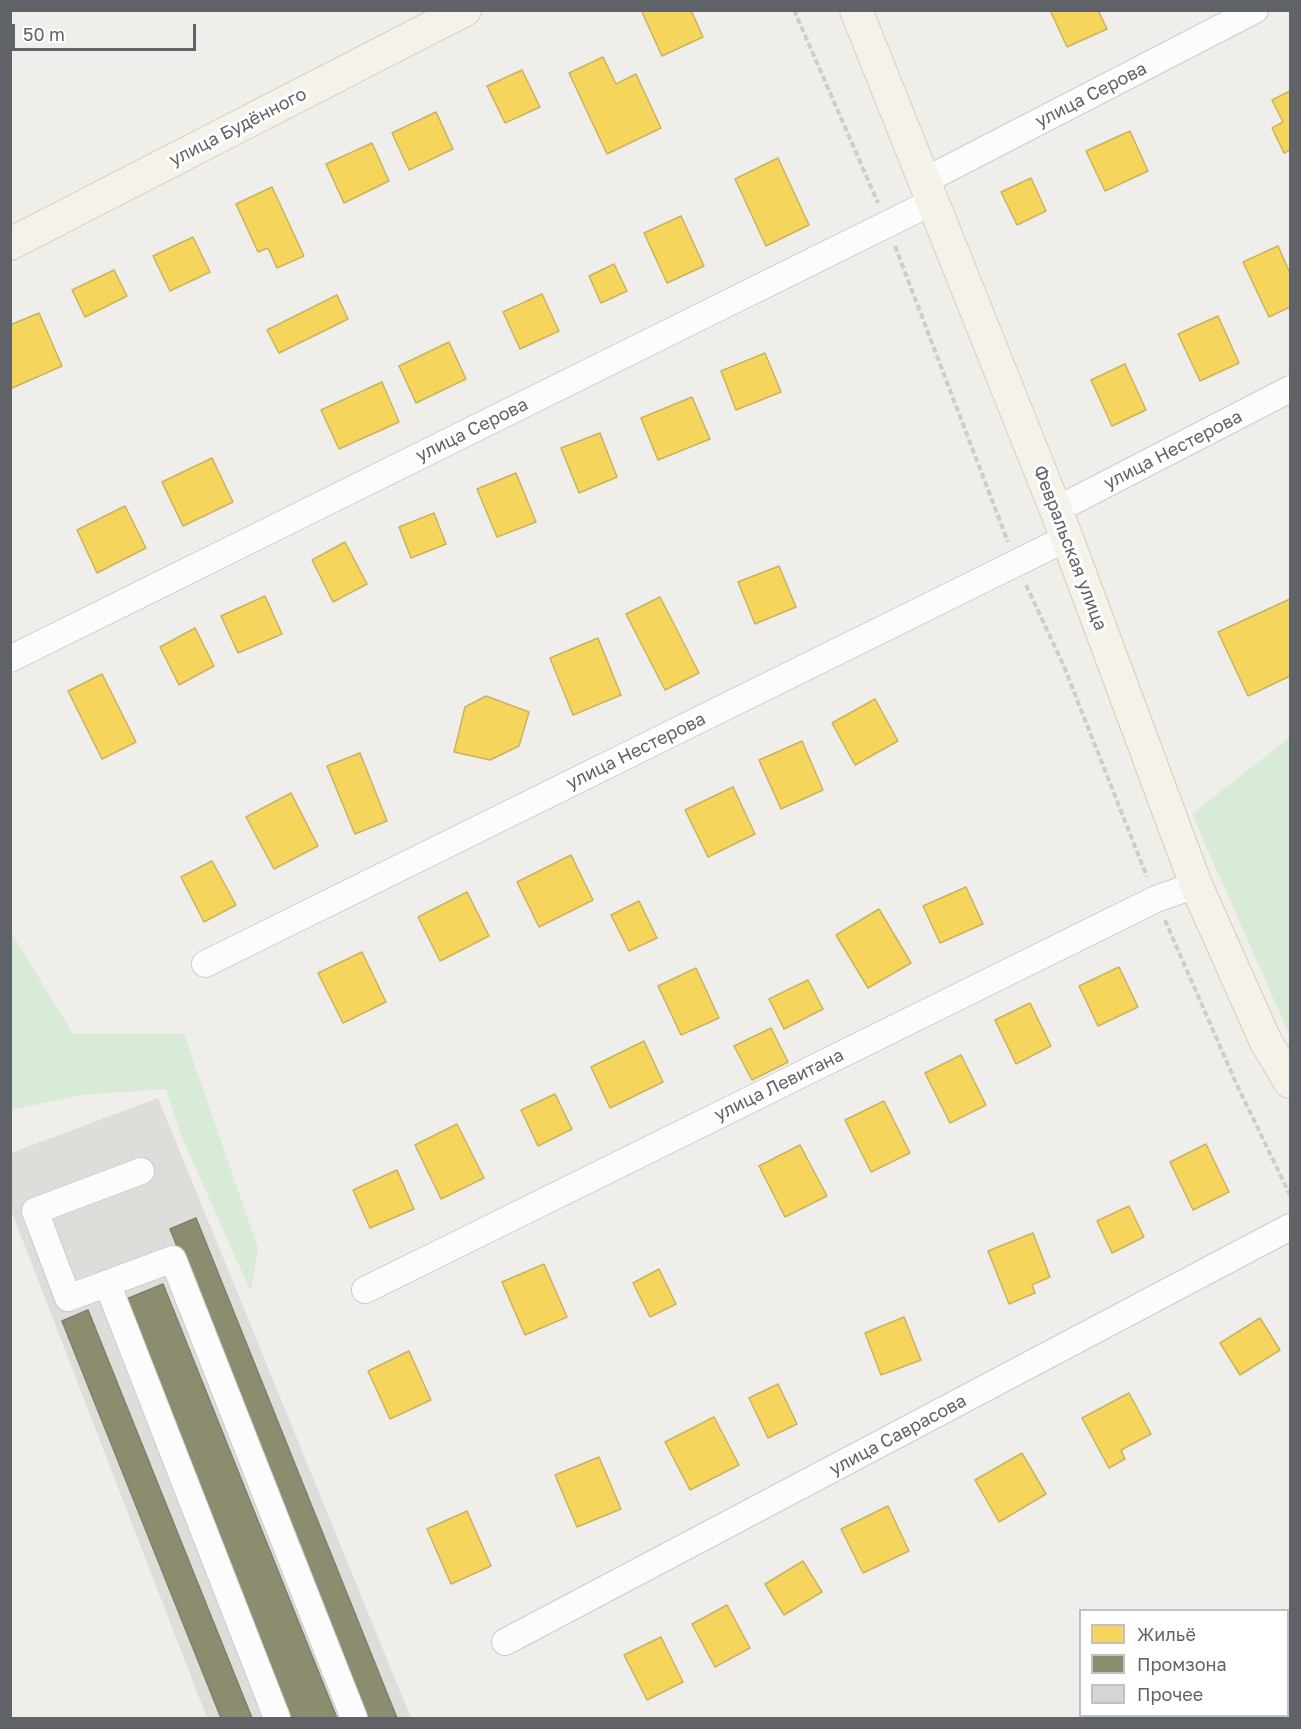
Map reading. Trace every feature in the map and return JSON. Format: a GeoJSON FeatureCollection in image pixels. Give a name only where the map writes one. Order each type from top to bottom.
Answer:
{"type":"FeatureCollection","features":[{"type":"Feature","properties":{"kind":"main road","name":"улица Будённого"},"geometry":{"type":"LineString","coordinates":[[10,244],[465,10]]}},
{"type":"Feature","properties":{"kind":"main road","name":"Февральская улица"},"geometry":{"type":"LineString","coordinates":[[856,10],[1062,524],[1196,885],[1266,1042],[1290,1082]]}},
{"type":"Feature","properties":{"kind":"street","name":"улица Серова"},"geometry":{"type":"LineString","coordinates":[[10,659],[887,224],[930,191],[1256,10]]}},
{"type":"Feature","properties":{"kind":"street","name":"улица Нестерова"},"geometry":{"type":"LineString","coordinates":[[205,964],[1016,563],[1062,524],[1290,389]]}},
{"type":"Feature","properties":{"kind":"street","name":"улица Левитана"},"geometry":{"type":"LineString","coordinates":[[365,1290],[1156,899],[1196,885]]}},
{"type":"Feature","properties":{"kind":"street"},"geometry":{"type":"LineString","coordinates":[[141,1171],[35,1211],[68,1298],[173,1259],[354,1719]]}},
{"type":"Feature","properties":{"kind":"street","name":"улица Саврасова"},"geometry":{"type":"LineString","coordinates":[[505,1642],[1290,1227]]}},
{"type":"Feature","properties":{"kind":"street"},"geometry":{"type":"LineString","coordinates":[[107,1283],[276,1719]]}},
{"type":"Feature","properties":{"kind":"path"},"geometry":{"type":"LineString","coordinates":[[794,10],[887,224],[1016,563],[1063,664],[1156,899],[1236,1083],[1290,1195]]}},
{"type":"Feature","properties":{"kind":"shaded area"},"geometry":{"type":"Polygon","coordinates":[[[158,1098],[411,1718],[207,1718],[11,1210],[11,1153],[158,1098]]]}},
{"type":"Feature","properties":{"kind":"green space"},"geometry":{"type":"Polygon","coordinates":[[[1290,737],[1290,1036],[1192,814],[1290,737]]]}},
{"type":"Feature","properties":{"kind":"green space"},"geometry":{"type":"Polygon","coordinates":[[[11,932],[73,1034],[184,1034],[258,1248],[251,1292],[181,1135],[166,1089],[81,1095],[11,1110],[11,932]]]}},
{"type":"Feature","properties":{"kind":"building: Жильё"},"geometry":{"type":"Polygon","coordinates":[[[641,10],[691,10],[703,37],[662,56],[641,10]]]}},
{"type":"Feature","properties":{"kind":"building: Жильё"},"geometry":{"type":"Polygon","coordinates":[[[1050,10],[1098,10],[1107,29],[1067,47],[1050,10]]]}},
{"type":"Feature","properties":{"kind":"building: Жильё"},"geometry":{"type":"Polygon","coordinates":[[[603,57],[616,84],[636,74],[661,128],[607,154],[569,73],[603,57]]]}},
{"type":"Feature","properties":{"kind":"building: Жильё"},"geometry":{"type":"Polygon","coordinates":[[[522,70],[540,107],[505,123],[487,86],[522,70]]]}},
{"type":"Feature","properties":{"kind":"building: Жильё"},"geometry":{"type":"Polygon","coordinates":[[[1290,91],[1290,150],[1284,153],[1272,128],[1283,122],[1272,100],[1290,91]]]}},
{"type":"Feature","properties":{"kind":"building: Жильё"},"geometry":{"type":"Polygon","coordinates":[[[436,112],[453,149],[409,170],[392,133],[436,112]]]}},
{"type":"Feature","properties":{"kind":"building: Жильё"},"geometry":{"type":"Polygon","coordinates":[[[1130,131],[1148,171],[1105,191],[1086,151],[1130,131]]]}},
{"type":"Feature","properties":{"kind":"building: Жильё"},"geometry":{"type":"Polygon","coordinates":[[[372,143],[389,181],[344,203],[326,164],[372,143]]]}},
{"type":"Feature","properties":{"kind":"building: Жильё"},"geometry":{"type":"Polygon","coordinates":[[[778,158],[809,225],[766,246],[735,179],[778,158]]]}},
{"type":"Feature","properties":{"kind":"building: Жильё"},"geometry":{"type":"Polygon","coordinates":[[[1031,178],[1046,211],[1017,225],[1001,192],[1031,178]]]}},
{"type":"Feature","properties":{"kind":"building: Жильё"},"geometry":{"type":"Polygon","coordinates":[[[272,187],[304,256],[277,268],[268,248],[258,252],[236,204],[272,187]]]}},
{"type":"Feature","properties":{"kind":"building: Жильё"},"geometry":{"type":"Polygon","coordinates":[[[681,216],[704,266],[667,283],[644,233],[681,216]]]}},
{"type":"Feature","properties":{"kind":"building: Жильё"},"geometry":{"type":"Polygon","coordinates":[[[193,237],[210,272],[170,291],[153,256],[193,237]]]}},
{"type":"Feature","properties":{"kind":"building: Жильё"},"geometry":{"type":"Polygon","coordinates":[[[1278,246],[1290,273],[1290,307],[1269,317],[1243,262],[1278,246]]]}},
{"type":"Feature","properties":{"kind":"building: Жильё"},"geometry":{"type":"Polygon","coordinates":[[[614,264],[627,291],[601,303],[589,276],[614,264]]]}},
{"type":"Feature","properties":{"kind":"building: Жильё"},"geometry":{"type":"Polygon","coordinates":[[[114,270],[127,296],[85,317],[72,290],[114,270]]]}},
{"type":"Feature","properties":{"kind":"building: Жильё"},"geometry":{"type":"Polygon","coordinates":[[[542,294],[559,331],[520,349],[503,312],[542,294]]]}},
{"type":"Feature","properties":{"kind":"building: Жильё"},"geometry":{"type":"Polygon","coordinates":[[[337,295],[348,319],[279,353],[267,330],[337,295]]]}},
{"type":"Feature","properties":{"kind":"building: Жильё"},"geometry":{"type":"Polygon","coordinates":[[[39,313],[62,366],[10,389],[10,325],[39,313]]]}},
{"type":"Feature","properties":{"kind":"building: Жильё"},"geometry":{"type":"Polygon","coordinates":[[[1218,316],[1239,363],[1200,381],[1178,334],[1218,316]]]}},
{"type":"Feature","properties":{"kind":"building: Жильё"},"geometry":{"type":"Polygon","coordinates":[[[449,342],[466,379],[416,403],[399,366],[449,342]]]}},
{"type":"Feature","properties":{"kind":"building: Жильё"},"geometry":{"type":"Polygon","coordinates":[[[765,353],[781,392],[736,410],[721,371],[765,353]]]}},
{"type":"Feature","properties":{"kind":"building: Жильё"},"geometry":{"type":"Polygon","coordinates":[[[1125,364],[1146,410],[1112,426],[1091,380],[1125,364]]]}},
{"type":"Feature","properties":{"kind":"building: Жильё"},"geometry":{"type":"Polygon","coordinates":[[[382,382],[399,422],[339,449],[321,410],[382,382]]]}},
{"type":"Feature","properties":{"kind":"building: Жильё"},"geometry":{"type":"Polygon","coordinates":[[[692,397],[710,439],[658,460],[641,418],[692,397]]]}},
{"type":"Feature","properties":{"kind":"building: Жильё"},"geometry":{"type":"Polygon","coordinates":[[[600,433],[617,477],[579,493],[561,448],[600,433]]]}},
{"type":"Feature","properties":{"kind":"building: Жильё"},"geometry":{"type":"Polygon","coordinates":[[[212,458],[233,502],[183,526],[162,482],[212,458]]]}},
{"type":"Feature","properties":{"kind":"building: Жильё"},"geometry":{"type":"Polygon","coordinates":[[[516,473],[536,522],[497,537],[477,489],[516,473]]]}},
{"type":"Feature","properties":{"kind":"building: Жильё"},"geometry":{"type":"Polygon","coordinates":[[[125,506],[146,548],[97,573],[77,530],[125,506]]]}},
{"type":"Feature","properties":{"kind":"building: Жильё"},"geometry":{"type":"Polygon","coordinates":[[[434,513],[446,544],[411,558],[399,527],[434,513]]]}},
{"type":"Feature","properties":{"kind":"building: Жильё"},"geometry":{"type":"Polygon","coordinates":[[[345,542],[367,584],[333,602],[312,560],[345,542]]]}},
{"type":"Feature","properties":{"kind":"building: Жильё"},"geometry":{"type":"Polygon","coordinates":[[[779,566],[796,607],[755,624],[738,582],[779,566]]]}},
{"type":"Feature","properties":{"kind":"building: Жильё"},"geometry":{"type":"Polygon","coordinates":[[[265,596],[282,634],[238,653],[221,616],[265,596]]]}},
{"type":"Feature","properties":{"kind":"building: Жильё"},"geometry":{"type":"Polygon","coordinates":[[[660,597],[699,673],[665,690],[626,614],[660,597]]]}},
{"type":"Feature","properties":{"kind":"building: Жильё"},"geometry":{"type":"Polygon","coordinates":[[[1290,599],[1290,676],[1248,696],[1218,632],[1290,599]]]}},
{"type":"Feature","properties":{"kind":"building: Жильё"},"geometry":{"type":"Polygon","coordinates":[[[195,628],[214,666],[179,685],[160,647],[195,628]]]}},
{"type":"Feature","properties":{"kind":"building: Жильё"},"geometry":{"type":"Polygon","coordinates":[[[598,638],[621,695],[573,715],[550,658],[598,638]]]}},
{"type":"Feature","properties":{"kind":"building: Жильё"},"geometry":{"type":"Polygon","coordinates":[[[102,674],[136,742],[102,759],[68,691],[102,674]]]}},
{"type":"Feature","properties":{"kind":"building: Жильё"},"geometry":{"type":"Polygon","coordinates":[[[486,696],[529,712],[519,746],[490,760],[454,752],[465,707],[486,696]]]}},
{"type":"Feature","properties":{"kind":"building: Жильё"},"geometry":{"type":"Polygon","coordinates":[[[875,699],[898,741],[855,765],[832,723],[875,699]]]}},
{"type":"Feature","properties":{"kind":"building: Жильё"},"geometry":{"type":"Polygon","coordinates":[[[802,741],[823,790],[781,809],[759,760],[802,741]]]}},
{"type":"Feature","properties":{"kind":"building: Жильё"},"geometry":{"type":"Polygon","coordinates":[[[360,753],[387,821],[355,834],[327,766],[360,753]]]}},
{"type":"Feature","properties":{"kind":"building: Жильё"},"geometry":{"type":"Polygon","coordinates":[[[733,787],[755,834],[708,857],[685,810],[733,787]]]}},
{"type":"Feature","properties":{"kind":"building: Жильё"},"geometry":{"type":"Polygon","coordinates":[[[291,793],[318,846],[274,869],[246,817],[291,793]]]}},
{"type":"Feature","properties":{"kind":"building: Жильё"},"geometry":{"type":"Polygon","coordinates":[[[571,855],[593,900],[539,927],[517,882],[571,855]]]}},
{"type":"Feature","properties":{"kind":"building: Жильё"},"geometry":{"type":"Polygon","coordinates":[[[212,861],[236,905],[204,922],[181,877],[212,861]]]}},
{"type":"Feature","properties":{"kind":"building: Жильё"},"geometry":{"type":"Polygon","coordinates":[[[966,887],[983,924],[940,943],[923,906],[966,887]]]}},
{"type":"Feature","properties":{"kind":"building: Жильё"},"geometry":{"type":"Polygon","coordinates":[[[467,892],[489,936],[440,961],[418,917],[467,892]]]}},
{"type":"Feature","properties":{"kind":"building: Жильё"},"geometry":{"type":"Polygon","coordinates":[[[639,901],[657,938],[629,951],[611,915],[639,901]]]}},
{"type":"Feature","properties":{"kind":"building: Жильё"},"geometry":{"type":"Polygon","coordinates":[[[879,909],[911,963],[868,988],[836,935],[879,909]]]}},
{"type":"Feature","properties":{"kind":"building: Жильё"},"geometry":{"type":"Polygon","coordinates":[[[362,952],[386,1002],[343,1023],[318,973],[362,952]]]}},
{"type":"Feature","properties":{"kind":"building: Жильё"},"geometry":{"type":"Polygon","coordinates":[[[1119,967],[1138,1007],[1098,1026],[1079,986],[1119,967]]]}},
{"type":"Feature","properties":{"kind":"building: Жильё"},"geometry":{"type":"Polygon","coordinates":[[[696,968],[719,1018],[681,1035],[658,986],[696,968]]]}},
{"type":"Feature","properties":{"kind":"building: Жильё"},"geometry":{"type":"Polygon","coordinates":[[[808,980],[823,1009],[784,1029],[769,999],[808,980]]]}},
{"type":"Feature","properties":{"kind":"building: Жильё"},"geometry":{"type":"Polygon","coordinates":[[[1030,1003],[1051,1046],[1016,1064],[995,1020],[1030,1003]]]}},
{"type":"Feature","properties":{"kind":"building: Жильё"},"geometry":{"type":"Polygon","coordinates":[[[771,1028],[788,1062],[752,1080],[734,1046],[771,1028]]]}},
{"type":"Feature","properties":{"kind":"building: Жильё"},"geometry":{"type":"Polygon","coordinates":[[[644,1041],[663,1082],[610,1108],[591,1067],[644,1041]]]}},
{"type":"Feature","properties":{"kind":"building: Жильё"},"geometry":{"type":"Polygon","coordinates":[[[961,1055],[986,1105],[950,1123],[925,1073],[961,1055]]]}},
{"type":"Feature","properties":{"kind":"building: Жильё"},"geometry":{"type":"Polygon","coordinates":[[[555,1094],[572,1129],[538,1146],[521,1110],[555,1094]]]}},
{"type":"Feature","properties":{"kind":"building: Жильё"},"geometry":{"type":"Polygon","coordinates":[[[884,1101],[910,1153],[871,1172],[845,1120],[884,1101]]]}},
{"type":"Feature","properties":{"kind":"building: Жильё"},"geometry":{"type":"Polygon","coordinates":[[[457,1124],[484,1178],[441,1199],[415,1145],[457,1124]]]}},
{"type":"Feature","properties":{"kind":"building: Жильё"},"geometry":{"type":"Polygon","coordinates":[[[1206,1144],[1229,1192],[1193,1210],[1170,1162],[1206,1144]]]}},
{"type":"Feature","properties":{"kind":"building: Жильё"},"geometry":{"type":"Polygon","coordinates":[[[800,1145],[827,1196],[785,1217],[759,1166],[800,1145]]]}},
{"type":"Feature","properties":{"kind":"building: Жильё"},"geometry":{"type":"Polygon","coordinates":[[[397,1170],[414,1209],[370,1228],[353,1190],[397,1170]]]}},
{"type":"Feature","properties":{"kind":"building: Жильё"},"geometry":{"type":"Polygon","coordinates":[[[1129,1206],[1144,1237],[1112,1253],[1097,1221],[1129,1206]]]}},
{"type":"Feature","properties":{"kind":"building: Жильё"},"geometry":{"type":"Polygon","coordinates":[[[1033,1233],[1050,1277],[1032,1285],[1035,1293],[1009,1304],[988,1251],[1033,1233]]]}},
{"type":"Feature","properties":{"kind":"building: Жильё"},"geometry":{"type":"Polygon","coordinates":[[[544,1264],[567,1317],[525,1335],[502,1282],[544,1264]]]}},
{"type":"Feature","properties":{"kind":"building: Жильё"},"geometry":{"type":"Polygon","coordinates":[[[659,1269],[676,1304],[650,1317],[633,1283],[659,1269]]]}},
{"type":"Feature","properties":{"kind":"building: Жильё"},"geometry":{"type":"Polygon","coordinates":[[[904,1317],[921,1360],[881,1375],[865,1333],[904,1317]]]}},
{"type":"Feature","properties":{"kind":"building: Жильё"},"geometry":{"type":"Polygon","coordinates":[[[1260,1318],[1280,1350],[1240,1375],[1220,1343],[1260,1318]]]}},
{"type":"Feature","properties":{"kind":"building: Жильё"},"geometry":{"type":"Polygon","coordinates":[[[409,1351],[431,1400],[390,1419],[368,1371],[409,1351]]]}},
{"type":"Feature","properties":{"kind":"building: Жильё"},"geometry":{"type":"Polygon","coordinates":[[[778,1384],[797,1424],[768,1438],[749,1398],[778,1384]]]}},
{"type":"Feature","properties":{"kind":"building: Жильё"},"geometry":{"type":"Polygon","coordinates":[[[1129,1393],[1151,1434],[1121,1450],[1125,1459],[1109,1468],[1082,1418],[1129,1393]]]}},
{"type":"Feature","properties":{"kind":"building: Жильё"},"geometry":{"type":"Polygon","coordinates":[[[714,1417],[739,1465],[690,1490],[665,1442],[714,1417]]]}},
{"type":"Feature","properties":{"kind":"building: Жильё"},"geometry":{"type":"Polygon","coordinates":[[[1022,1453],[1046,1494],[999,1522],[975,1480],[1022,1453]]]}},
{"type":"Feature","properties":{"kind":"building: Жильё"},"geometry":{"type":"Polygon","coordinates":[[[599,1457],[621,1509],[577,1527],[555,1475],[599,1457]]]}},
{"type":"Feature","properties":{"kind":"building: Жильё"},"geometry":{"type":"Polygon","coordinates":[[[888,1506],[909,1551],[863,1573],[841,1529],[888,1506]]]}},
{"type":"Feature","properties":{"kind":"building: Жильё"},"geometry":{"type":"Polygon","coordinates":[[[467,1511],[491,1566],[451,1584],[427,1529],[467,1511]]]}},
{"type":"Feature","properties":{"kind":"building: Жильё"},"geometry":{"type":"Polygon","coordinates":[[[803,1561],[822,1592],[784,1615],[765,1584],[803,1561]]]}},
{"type":"Feature","properties":{"kind":"building: Жильё"},"geometry":{"type":"Polygon","coordinates":[[[727,1605],[750,1648],[715,1667],[692,1624],[727,1605]]]}},
{"type":"Feature","properties":{"kind":"building: Жильё"},"geometry":{"type":"Polygon","coordinates":[[[661,1637],[683,1682],[647,1700],[624,1655],[661,1637]]]}},
{"type":"Feature","properties":{"kind":"building: Промзона"},"geometry":{"type":"Polygon","coordinates":[[[196,1218],[397,1718],[366,1718],[170,1229],[196,1218]]]}},
{"type":"Feature","properties":{"kind":"building: Промзона"},"geometry":{"type":"Polygon","coordinates":[[[163,1284],[337,1718],[285,1718],[119,1302],[163,1284]]]}},
{"type":"Feature","properties":{"kind":"building: Промзона"},"geometry":{"type":"Polygon","coordinates":[[[88,1310],[252,1718],[221,1718],[62,1321],[88,1310]]]}},
{"type":"Feature","properties":{"kind":"building: Прочее"},"geometry":{"type":"Polygon","coordinates":[[[1289,1660],[1290,1718],[1185,1718],[1289,1717],[1289,1660]]]}}]}
